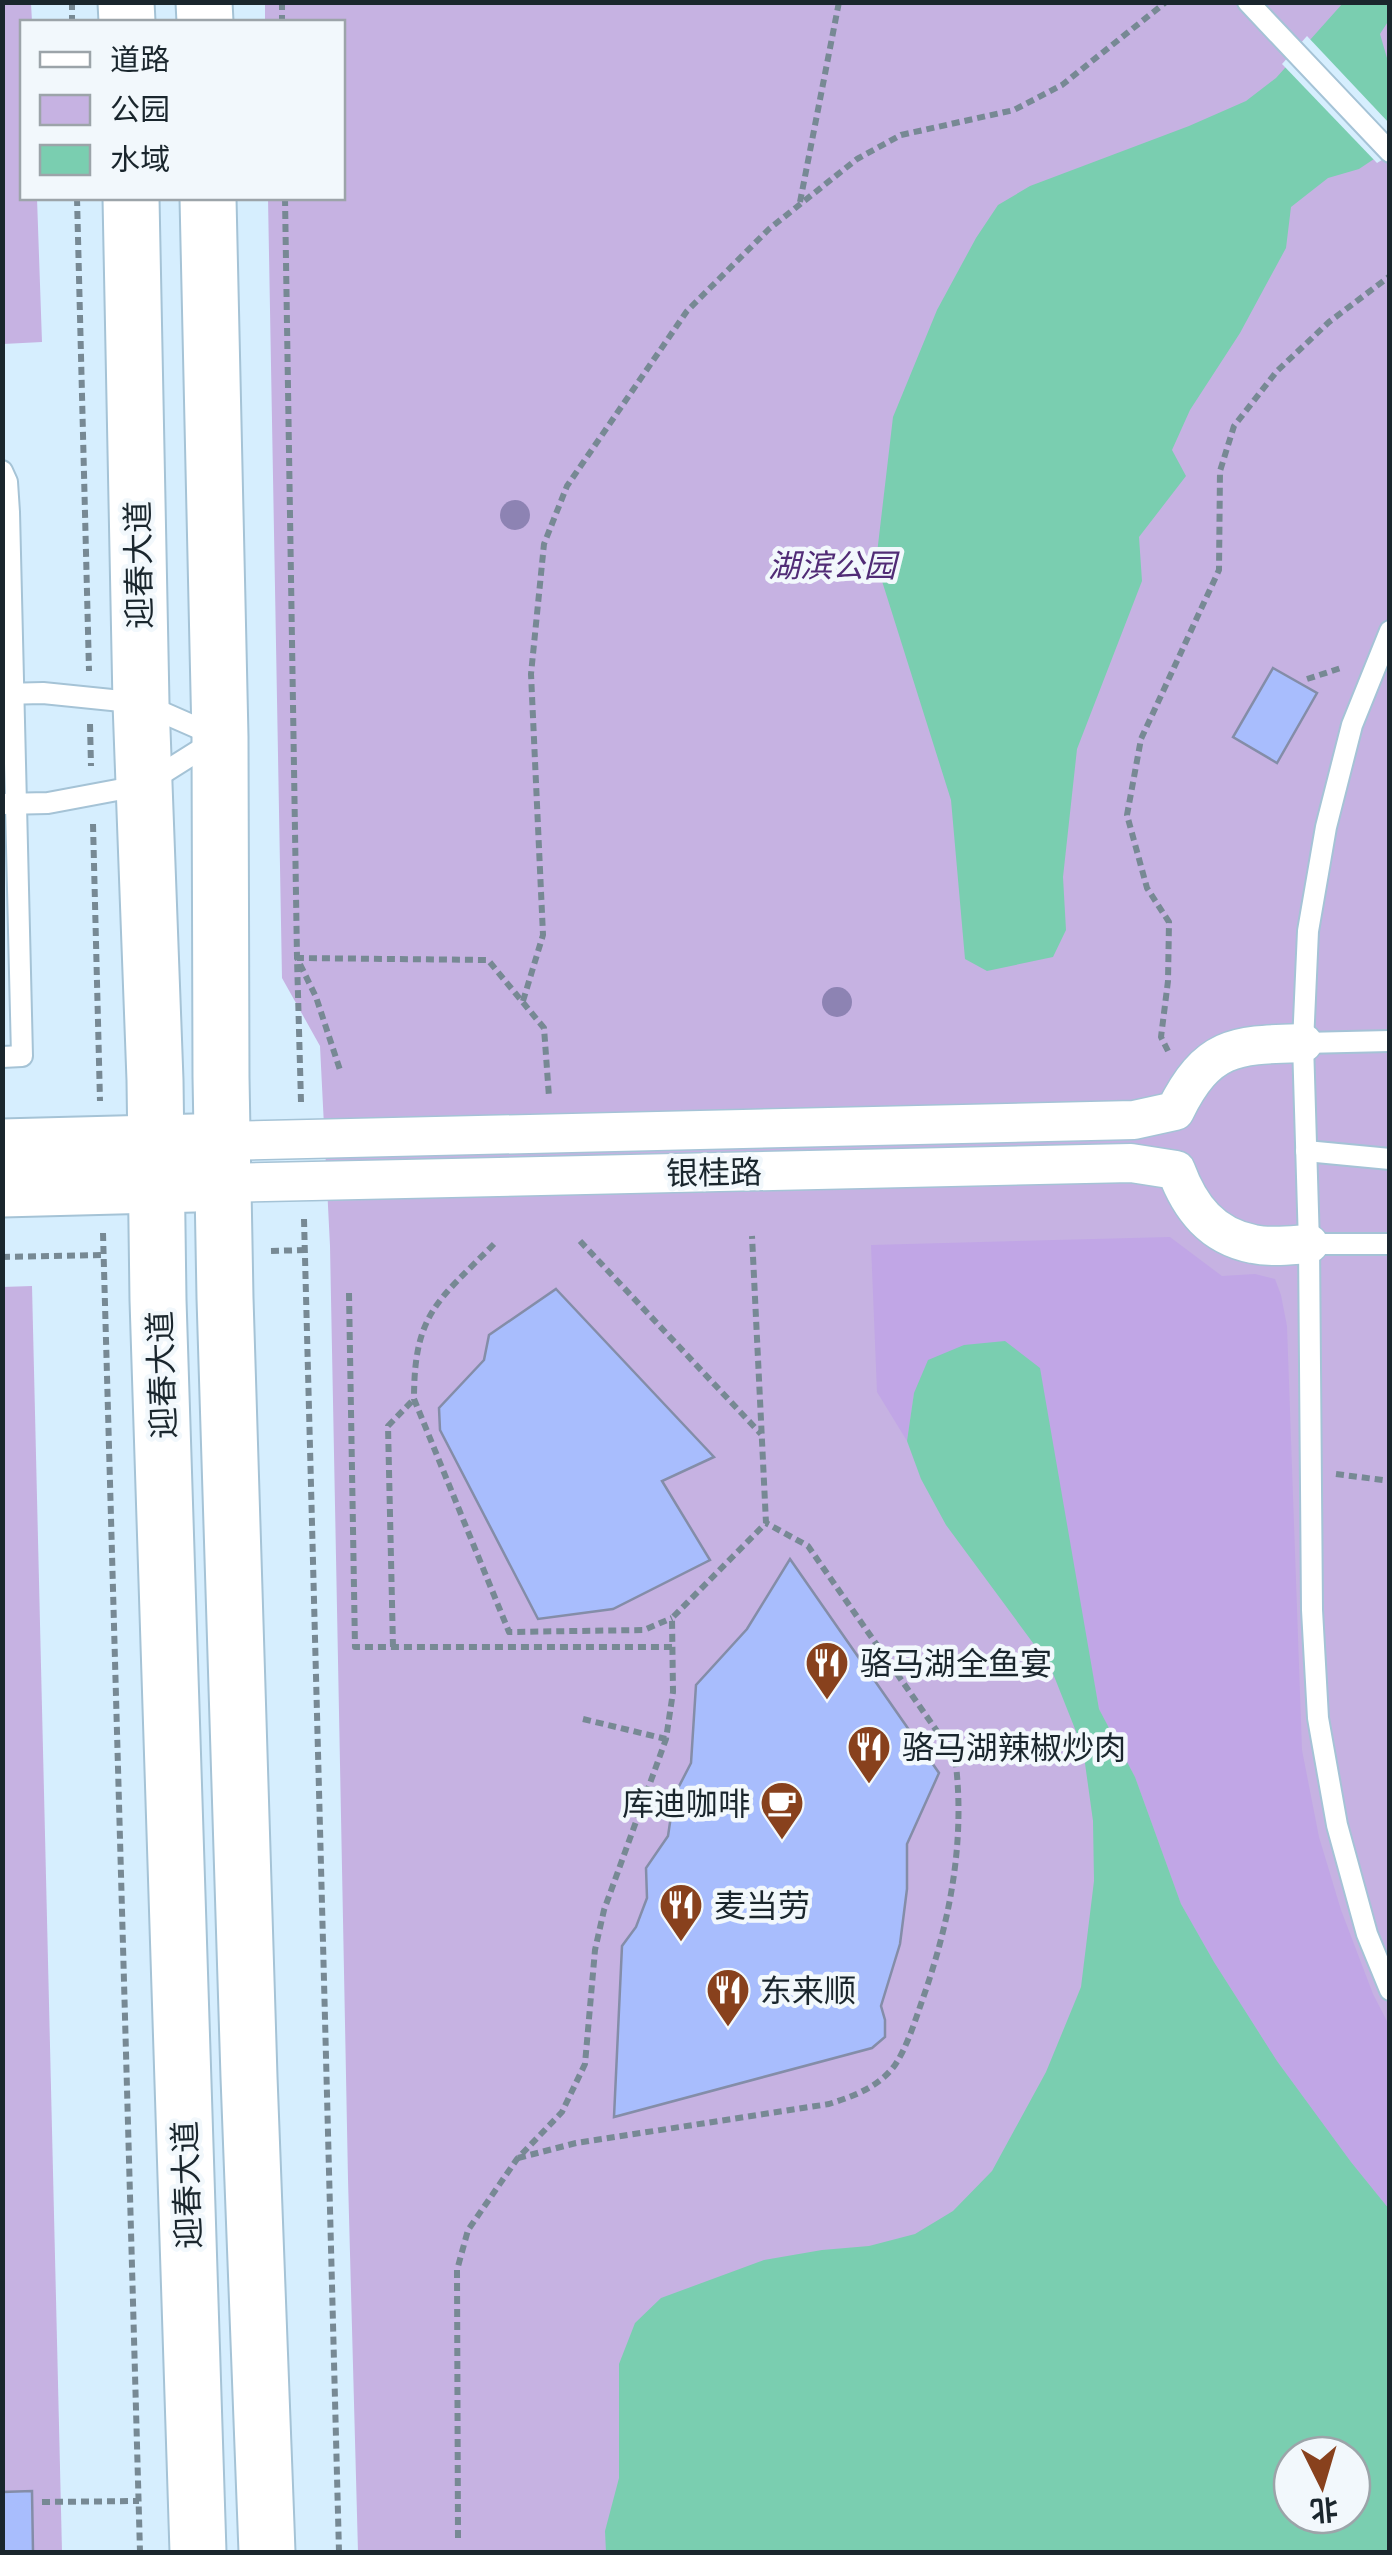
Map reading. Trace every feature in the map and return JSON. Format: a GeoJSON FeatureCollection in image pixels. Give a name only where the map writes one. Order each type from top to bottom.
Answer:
{"type":"FeatureCollection","features":[{"type":"Feature","properties":{"kind":"main road","name":"迎春大道"},"geometry":{"type":"LineString","coordinates":[[131,200],[115,700],[118,790],[157,1164],[158,1300],[198,2552]]}},
{"type":"Feature","properties":{"kind":"main road","name":"迎春大道"},"geometry":{"type":"LineString","coordinates":[[208,200],[220,738],[222,1162],[248,2057],[268,2552]]}},
{"type":"Feature","properties":{"kind":"main road","name":"银桂路"},"geometry":{"type":"LineString","coordinates":[[2,1147],[101,1165],[222,1162]]}},
{"type":"Feature","properties":{"kind":"main road","name":"银桂路"},"geometry":{"type":"LineString","coordinates":[[2,1189],[101,1165]]}},
{"type":"Feature","properties":{"kind":"street"},"geometry":{"type":"LineString","coordinates":[[1304,1043],[1244,1045],[1221,1054],[1181,1099],[1176,1170],[1185,1194],[1206,1223],[1233,1238],[1256,1245],[1310,1244]]}},
{"type":"Feature","properties":{"kind":"street","name":"银桂路"},"geometry":{"type":"LineString","coordinates":[[222,1162],[551,1133],[1134,1120],[1181,1099]]}},
{"type":"Feature","properties":{"kind":"street","name":"银桂路"},"geometry":{"type":"LineString","coordinates":[[222,1162],[1131,1163],[1176,1170]]}},
{"type":"Feature","properties":{"kind":"lane"},"geometry":{"type":"LineString","coordinates":[[1248,2],[1390,152]]}},
{"type":"Feature","properties":{"kind":"lane"},"geometry":{"type":"LineString","coordinates":[[2,471],[7,482],[9,804],[22,1056],[2,1057]]}},
{"type":"Feature","properties":{"kind":"lane"},"geometry":{"type":"LineString","coordinates":[[1390,631],[1352,725],[1326,827],[1308,931],[1304,1043],[1310,1244],[1312,1610],[1318,1718],[1337,1825],[1366,1934],[1390,1990]]}},
{"type":"Feature","properties":{"kind":"lane"},"geometry":{"type":"LineString","coordinates":[[8,694],[115,700],[220,738]]}},
{"type":"Feature","properties":{"kind":"lane"},"geometry":{"type":"LineString","coordinates":[[9,804],[48,803],[118,790],[220,738]]}},
{"type":"Feature","properties":{"kind":"lane"},"geometry":{"type":"LineString","coordinates":[[1304,1043],[1390,1042]]}},
{"type":"Feature","properties":{"kind":"lane"},"geometry":{"type":"LineString","coordinates":[[1306,1152],[1390,1159]]}},
{"type":"Feature","properties":{"kind":"lane"},"geometry":{"type":"LineString","coordinates":[[1310,1244],[1390,1244]]}},
{"type":"Feature","properties":{"kind":"path"},"geometry":{"type":"LineString","coordinates":[[800,205],[840,2]]}},
{"type":"Feature","properties":{"kind":"path"},"geometry":{"type":"LineString","coordinates":[[523,1002],[543,934],[531,674],[544,544],[567,486],[687,311],[769,228],[857,159],[901,135],[1014,110],[1062,85],[1166,2]]}},
{"type":"Feature","properties":{"kind":"path"},"geometry":{"type":"LineString","coordinates":[[77,200],[115,700],[118,790],[101,1165],[140,2552]]}},
{"type":"Feature","properties":{"kind":"path"},"geometry":{"type":"LineString","coordinates":[[285,200],[296,958],[316,998],[341,1073]]}},
{"type":"Feature","properties":{"kind":"path"},"geometry":{"type":"LineString","coordinates":[[1181,1099],[1161,1036],[1168,981],[1169,922],[1147,888],[1127,815],[1141,739],[1219,570],[1220,471],[1234,426],[1276,370],[1329,322],[1390,276]]}},
{"type":"Feature","properties":{"kind":"path"},"geometry":{"type":"LineString","coordinates":[[296,958],[488,960],[544,1028],[551,1133]]}},
{"type":"Feature","properties":{"kind":"path"},"geometry":{"type":"LineString","coordinates":[[494,1244],[435,1304],[420,1334],[414,1366],[414,1400],[508,1632],[644,1630],[672,1618],[766,1524],[752,1236]]}},
{"type":"Feature","properties":{"kind":"path"},"geometry":{"type":"LineString","coordinates":[[580,1241],[762,1435]]}},
{"type":"Feature","properties":{"kind":"path"},"geometry":{"type":"LineString","coordinates":[[349,1293],[355,1647],[673,1646]]}},
{"type":"Feature","properties":{"kind":"path"},"geometry":{"type":"LineString","coordinates":[[306,1294],[339,2552]]}},
{"type":"Feature","properties":{"kind":"path"},"geometry":{"type":"LineString","coordinates":[[393,1647],[388,1426],[414,1400]]}},
{"type":"Feature","properties":{"kind":"path"},"geometry":{"type":"LineString","coordinates":[[1310,1471],[1390,1481]]}},
{"type":"Feature","properties":{"kind":"path"},"geometry":{"type":"LineString","coordinates":[[517,2159],[576,2143],[830,2104],[859,2094],[895,2064],[916,2017],[938,1956],[954,1885],[959,1786],[955,1757],[808,1546],[766,1524]]}},
{"type":"Feature","properties":{"kind":"path"},"geometry":{"type":"LineString","coordinates":[[458,2538],[457,2270],[468,2230],[517,2159],[562,2112],[586,2064],[595,1950],[604,1910],[666,1739],[674,1692],[672,1618]]}},
{"type":"Feature","properties":{"kind":"path"},"geometry":{"type":"LineString","coordinates":[[583,1718],[666,1739]]}},
{"type":"Feature","properties":{"kind":"path"},"geometry":{"type":"LineString","coordinates":[[42,2502],[139,2500]]}},
{"type":"Feature","properties":{"kind":"green space"},"geometry":{"type":"Polygon","coordinates":[[[3,2],[31,3],[32,20],[20,20],[20,200],[37,200],[42,342],[3,344],[3,2]]]}},
{"type":"Feature","properties":{"kind":"green space","name":"湖滨公园"},"geometry":{"type":"Polygon","coordinates":[[[265,3],[1389,3],[1389,2552],[358,2552],[330,1246],[320,1046],[282,978],[268,200],[345,200],[345,20],[265,20],[265,3]]]}},
{"type":"Feature","properties":{"kind":"green space"},"geometry":{"type":"Polygon","coordinates":[[[32,1286],[62,2552],[2,2552],[2,1287],[32,1286]]]}},
{"type":"Feature","properties":{"kind":"shaded area"},"geometry":{"type":"Polygon","coordinates":[[[1170,1237],[1222,1276],[1255,1274],[1275,1279],[1281,1295],[1287,1326],[1302,1750],[1319,1837],[1341,1910],[1389,2025],[1389,2209],[1277,2061],[1181,1904],[1135,1777],[1099,1709],[1077,1591],[914,1393],[907,1441],[877,1392],[871,1245],[1170,1237]]]}},
{"type":"Feature","properties":{"kind":"water"},"geometry":{"type":"Polygon","coordinates":[[[1343,3],[1389,3],[1389,20],[1380,34],[1389,65],[1389,149],[1359,169],[1328,178],[1291,207],[1286,248],[1240,333],[1190,410],[1172,450],[1186,476],[1139,537],[1142,581],[1077,749],[1063,877],[1066,930],[1053,957],[987,971],[965,959],[951,800],[876,562],[893,417],[937,310],[998,205],[1030,186],[1246,101],[1276,78],[1343,3]]]}},
{"type":"Feature","properties":{"kind":"water"},"geometry":{"type":"Polygon","coordinates":[[[1005,1341],[1040,1368],[1099,1709],[1135,1777],[1181,1904],[1214,1962],[1277,2061],[1389,2209],[1389,2552],[606,2552],[605,2531],[619,2478],[619,2364],[635,2323],[661,2298],[764,2260],[869,2246],[915,2234],[953,2211],[992,2171],[1046,2072],[1081,1987],[1094,1881],[1093,1821],[1083,1749],[1050,1666],[946,1525],[921,1479],[907,1441],[914,1393],[928,1360],[964,1345],[1005,1341]]]}},
{"type":"Feature","properties":{"kind":"pier"},"geometry":{"type":"Polygon","coordinates":[[[1307,36],[1389,123],[1390,155],[1377,163],[1282,64],[1307,36]]]}},
{"type":"Feature","properties":{"kind":"building"},"geometry":{"type":"Polygon","coordinates":[[[1273,668],[1317,693],[1277,763],[1233,737],[1273,668]]]}},
{"type":"Feature","properties":{"kind":"building"},"geometry":{"type":"Polygon","coordinates":[[[556,1289],[714,1457],[662,1481],[710,1560],[613,1609],[538,1619],[440,1430],[439,1408],[484,1360],[489,1335],[556,1289]]]}},
{"type":"Feature","properties":{"kind":"building"},"geometry":{"type":"Polygon","coordinates":[[[790,1559],[939,1773],[907,1844],[907,1889],[900,1944],[881,2006],[885,2037],[872,2048],[614,2117],[622,1946],[636,1927],[647,1898],[646,1868],[668,1836],[674,1796],[691,1763],[696,1685],[747,1629],[790,1559]]]}},
{"type":"Feature","properties":{"kind":"building"},"geometry":{"type":"Polygon","coordinates":[[[32,2491],[33,2552],[2,2552],[2,2492],[32,2491]]]}},
{"type":"Feature","properties":{"kind":"place","name":"骆马湖全鱼宴"},"geometry":{"type":"Point","coordinates":[827,1701]}},
{"type":"Feature","properties":{"kind":"place","name":"骆马湖辣椒炒肉"},"geometry":{"type":"Point","coordinates":[869,1785]}},
{"type":"Feature","properties":{"kind":"place","name":"库迪咖啡"},"geometry":{"type":"Point","coordinates":[782,1841]}},
{"type":"Feature","properties":{"kind":"place","name":"麦当劳"},"geometry":{"type":"Point","coordinates":[681,1943]}},
{"type":"Feature","properties":{"kind":"place","name":"东来顺"},"geometry":{"type":"Point","coordinates":[728,2028]}}]}
